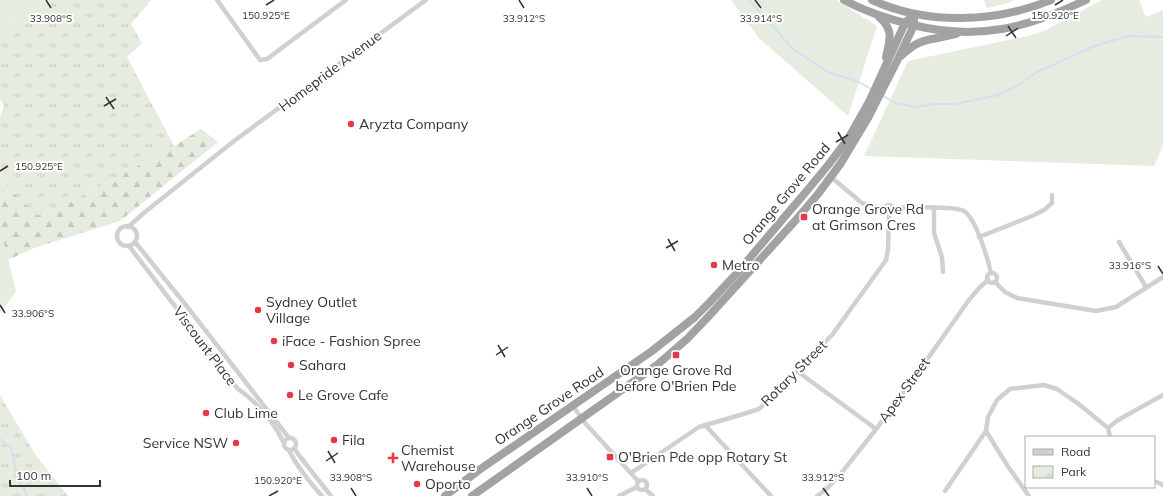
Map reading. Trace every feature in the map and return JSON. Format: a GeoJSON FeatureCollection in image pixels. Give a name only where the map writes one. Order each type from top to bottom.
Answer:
{"type":"FeatureCollection","features":[{"type":"Feature","properties":{"kind":"highway"},"geometry":{"type":"LineString","coordinates":[[844,0],[861,9],[923,28],[960,32],[996,30],[1015,27],[1047,17],[1086,0]]}},
{"type":"Feature","properties":{"kind":"highway"},"geometry":{"type":"LineString","coordinates":[[872,0],[914,14],[958,18],[1009,13],[1050,0]]}},
{"type":"Feature","properties":{"kind":"highway","name":"Orange Grove Road"},"geometry":{"type":"LineString","coordinates":[[880,86],[883,71],[905,23],[914,14]]}},
{"type":"Feature","properties":{"kind":"highway","name":"Orange Grove Road"},"geometry":{"type":"LineString","coordinates":[[445,496],[479,470],[652,351],[695,317],[709,303],[742,267],[829,164],[848,139],[898,59],[914,25],[914,14]]}},
{"type":"Feature","properties":{"kind":"highway"},"geometry":{"type":"LineString","coordinates":[[878,15],[886,23],[889,32],[889,43],[883,71]]}},
{"type":"Feature","properties":{"kind":"highway"},"geometry":{"type":"LineString","coordinates":[[898,59],[907,50],[919,42],[960,32]]}},
{"type":"Feature","properties":{"kind":"highway","name":"Orange Grove Road"},"geometry":{"type":"LineString","coordinates":[[472,496],[657,365],[687,339],[723,301],[818,194],[854,144],[868,118],[873,100]]}},
{"type":"Feature","properties":{"kind":"street"},"geometry":{"type":"LineString","coordinates":[[217,0],[260,60],[267,59],[346,0]]}},
{"type":"Feature","properties":{"kind":"street","name":"Homepride Avenue"},"geometry":{"type":"LineString","coordinates":[[128,227],[234,141],[426,0]]}},
{"type":"Feature","properties":{"kind":"street"},"geometry":{"type":"LineString","coordinates":[[831,177],[866,205],[885,208],[889,205],[893,208],[952,208],[964,211],[972,220],[987,259],[991,274],[988,277],[988,280],[991,283],[995,282],[1005,292],[1016,298],[1096,310],[1116,307],[1163,277]]}},
{"type":"Feature","properties":{"kind":"street"},"geometry":{"type":"LineString","coordinates":[[979,237],[1044,210],[1052,203],[1052,195]]}},
{"type":"Feature","properties":{"kind":"street"},"geometry":{"type":"LineString","coordinates":[[885,208],[889,213],[892,212],[893,208]]}},
{"type":"Feature","properties":{"kind":"street"},"geometry":{"type":"LineString","coordinates":[[934,208],[934,233],[942,257],[943,272]]}},
{"type":"Feature","properties":{"kind":"street","name":"Rotary Street"},"geometry":{"type":"LineString","coordinates":[[631,473],[699,427],[759,409],[797,372],[832,334],[886,260],[888,249],[889,213]]}},
{"type":"Feature","properties":{"kind":"street"},"geometry":{"type":"LineString","coordinates":[[128,227],[134,230],[137,236],[135,242],[125,246],[119,243],[117,236],[119,230],[128,227]]}},
{"type":"Feature","properties":{"kind":"street","name":"Viscount Place"},"geometry":{"type":"LineString","coordinates":[[135,242],[189,308],[290,438]]}},
{"type":"Feature","properties":{"kind":"street"},"geometry":{"type":"LineString","coordinates":[[1119,242],[1146,287]]}},
{"type":"Feature","properties":{"kind":"street","name":"Viscount Place"},"geometry":{"type":"LineString","coordinates":[[128,246],[237,388],[249,396],[260,408],[279,432],[284,443]]}},
{"type":"Feature","properties":{"kind":"street"},"geometry":{"type":"LineString","coordinates":[[991,274],[995,274],[997,277],[995,282]]}},
{"type":"Feature","properties":{"kind":"street","name":"Apex Street"},"geometry":{"type":"LineString","coordinates":[[816,496],[840,474],[876,429],[969,300],[988,280]]}},
{"type":"Feature","properties":{"kind":"street"},"geometry":{"type":"LineString","coordinates":[[797,372],[876,429]]}},
{"type":"Feature","properties":{"kind":"street"},"geometry":{"type":"LineString","coordinates":[[945,491],[986,430],[988,417],[997,400],[1010,389],[1044,385],[1057,389],[1080,405],[1108,428],[1110,436]]}},
{"type":"Feature","properties":{"kind":"street"},"geometry":{"type":"LineString","coordinates":[[1108,428],[1118,420],[1163,395]]}},
{"type":"Feature","properties":{"kind":"street"},"geometry":{"type":"LineString","coordinates":[[573,406],[582,419],[638,481]]}},
{"type":"Feature","properties":{"kind":"street"},"geometry":{"type":"LineString","coordinates":[[705,425],[771,496]]}},
{"type":"Feature","properties":{"kind":"street"},"geometry":{"type":"LineString","coordinates":[[986,430],[1007,465],[1029,496]]}},
{"type":"Feature","properties":{"kind":"street"},"geometry":{"type":"LineString","coordinates":[[322,496],[314,488],[292,458],[284,443],[286,440],[290,438],[293,439],[295,442],[294,448],[298,454],[331,496]]}},
{"type":"Feature","properties":{"kind":"street"},"geometry":{"type":"LineString","coordinates":[[289,450],[294,448]]}},
{"type":"Feature","properties":{"kind":"street"},"geometry":{"type":"LineString","coordinates":[[638,481],[642,480],[646,482],[646,488],[653,496]]}},
{"type":"Feature","properties":{"kind":"street"},"geometry":{"type":"LineString","coordinates":[[637,487],[638,481]]}},
{"type":"Feature","properties":{"kind":"street"},"geometry":{"type":"LineString","coordinates":[[637,487],[641,490],[646,488]]}},
{"type":"Feature","properties":{"kind":"street"},"geometry":{"type":"LineString","coordinates":[[619,496],[637,487]]}},
{"type":"Feature","properties":{"kind":"green space"},"geometry":{"type":"Polygon","coordinates":[[[0,0],[44,0],[45,2],[40,8],[31,10],[10,22],[0,37],[0,0]]]}},
{"type":"Feature","properties":{"kind":"green space"},"geometry":{"type":"Polygon","coordinates":[[[44,0],[151,0],[131,24],[142,43],[127,57],[174,146],[58,209],[37,215],[9,188],[0,173],[0,117],[4,106],[0,99],[0,37],[10,22],[31,10],[40,8],[45,2],[44,0]]]}},
{"type":"Feature","properties":{"kind":"green space"},"geometry":{"type":"Polygon","coordinates":[[[731,0],[836,0],[877,26],[848,116],[759,38],[731,0]]]}},
{"type":"Feature","properties":{"kind":"green space"},"geometry":{"type":"Polygon","coordinates":[[[984,0],[1014,0],[987,8],[984,0]]]}},
{"type":"Feature","properties":{"kind":"green space"},"geometry":{"type":"Polygon","coordinates":[[[1102,0],[1139,0],[1146,17],[1163,10],[1163,145],[1154,166],[864,156],[908,61],[1028,36],[1046,30],[1102,0]]]}},
{"type":"Feature","properties":{"kind":"green space"},"geometry":{"type":"Polygon","coordinates":[[[201,129],[218,142],[120,221],[34,248],[8,260],[0,226],[0,204],[9,188],[38,215],[58,209],[174,146],[201,129]]]}},
{"type":"Feature","properties":{"kind":"green space"},"geometry":{"type":"Polygon","coordinates":[[[0,173],[9,188],[0,204],[0,173]]]}},
{"type":"Feature","properties":{"kind":"green space"},"geometry":{"type":"Polygon","coordinates":[[[0,226],[16,291],[0,313],[0,226]]]}},
{"type":"Feature","properties":{"kind":"green space"},"geometry":{"type":"Polygon","coordinates":[[[0,395],[35,454],[68,496],[0,496],[0,395]]]}},
{"type":"Feature","properties":{"kind":"waterway"},"geometry":{"type":"LineString","coordinates":[[749,0],[794,50],[828,72],[857,81],[873,90]]}},
{"type":"Feature","properties":{"kind":"waterway"},"geometry":{"type":"LineString","coordinates":[[882,95],[895,103],[915,107],[935,104],[956,104],[998,95],[1017,86],[1035,73],[1092,47],[1130,36],[1163,37]]}},
{"type":"Feature","properties":{"kind":"waterway"},"geometry":{"type":"LineString","coordinates":[[0,439],[11,448],[17,476],[27,496]]}},
{"type":"Feature","properties":{"kind":"place","name":"Aryzta Company"},"geometry":{"type":"Point","coordinates":[351,124]}},
{"type":"Feature","properties":{"kind":"place","name":"Orange Grove Rd at Grimson Cres"},"geometry":{"type":"Point","coordinates":[804,217]}},
{"type":"Feature","properties":{"kind":"place","name":"Metro"},"geometry":{"type":"Point","coordinates":[714,265]}},
{"type":"Feature","properties":{"kind":"place","name":"Sydney Outlet Village"},"geometry":{"type":"Point","coordinates":[258,310]}},
{"type":"Feature","properties":{"kind":"place","name":"iFace - Fashion Spree"},"geometry":{"type":"Point","coordinates":[274,341]}},
{"type":"Feature","properties":{"kind":"place","name":"Orange Grove Rd before O'Brien Pde"},"geometry":{"type":"Point","coordinates":[676,355]}},
{"type":"Feature","properties":{"kind":"place","name":"Sahara"},"geometry":{"type":"Point","coordinates":[291,365]}},
{"type":"Feature","properties":{"kind":"place","name":"Le Grove Cafe"},"geometry":{"type":"Point","coordinates":[290,395]}},
{"type":"Feature","properties":{"kind":"place","name":"Club Lime"},"geometry":{"type":"Point","coordinates":[206,413]}},
{"type":"Feature","properties":{"kind":"place","name":"Fila"},"geometry":{"type":"Point","coordinates":[334,440]}},
{"type":"Feature","properties":{"kind":"place","name":"Service NSW"},"geometry":{"type":"Point","coordinates":[236,443]}},
{"type":"Feature","properties":{"kind":"place","name":"O'Brien Pde opp Rotary St"},"geometry":{"type":"Point","coordinates":[610,457]}},
{"type":"Feature","properties":{"kind":"place","name":"Chemist Warehouse"},"geometry":{"type":"Point","coordinates":[393,458]}},
{"type":"Feature","properties":{"kind":"place","name":"Oporto"},"geometry":{"type":"Point","coordinates":[417,484]}}]}
